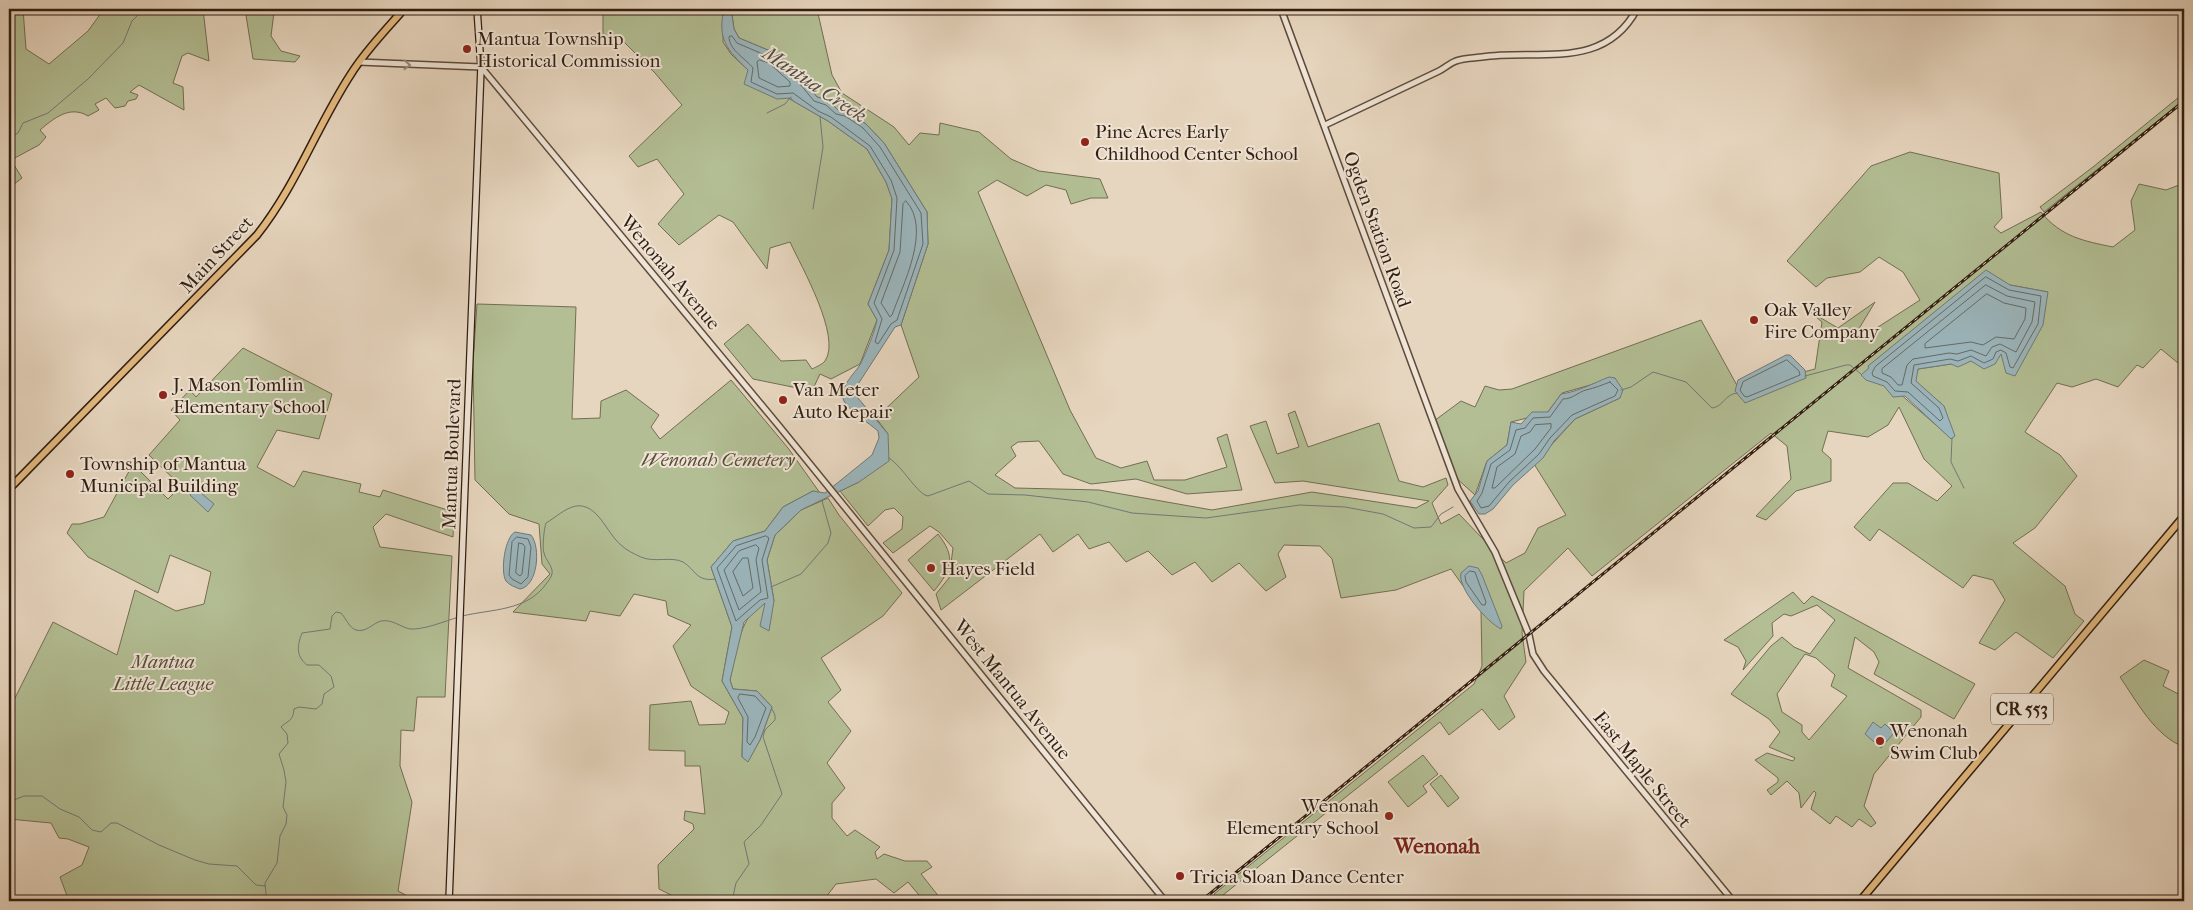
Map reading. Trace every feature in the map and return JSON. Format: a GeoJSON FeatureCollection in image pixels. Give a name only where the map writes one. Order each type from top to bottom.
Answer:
{"type":"FeatureCollection","features":[{"type":"Feature","properties":{"kind":"main road","name":"Main Street"},"geometry":{"type":"LineString","coordinates":[[9,489],[257,235],[283,198],[359,62],[404,9]]}},
{"type":"Feature","properties":{"kind":"main road","name":"Mantua Boulevard"},"geometry":{"type":"LineString","coordinates":[[449,901],[481,67],[477,9]]}},
{"type":"Feature","properties":{"kind":"main road","name":"CR 553"},"geometry":{"type":"LineString","coordinates":[[1860,901],[2184,516]]}},
{"type":"Feature","properties":{"kind":"street","name":"Ogden Station Road"},"geometry":{"type":"LineString","coordinates":[[1281,9],[1447,460],[1464,502],[1495,552]]}},
{"type":"Feature","properties":{"kind":"street"},"geometry":{"type":"LineString","coordinates":[[1325,125],[1439,71],[1457,60],[1493,56],[1555,55],[1584,52],[1598,47],[1626,27],[1637,9]]}},
{"type":"Feature","properties":{"kind":"street"},"geometry":{"type":"LineString","coordinates":[[359,62],[481,67]]}},
{"type":"Feature","properties":{"kind":"street","name":"Wenonah Avenue"},"geometry":{"type":"LineString","coordinates":[[481,67],[836,496]]}},
{"type":"Feature","properties":{"kind":"street","name":"West Mantua Avenue"},"geometry":{"type":"LineString","coordinates":[[836,496],[1165,901]]}},
{"type":"Feature","properties":{"kind":"street","name":"East Maple Street"},"geometry":{"type":"LineString","coordinates":[[1495,552],[1529,635],[1533,654],[1544,671],[1733,901]]}},
{"type":"Feature","properties":{"kind":"green space"},"geometry":{"type":"Polygon","coordinates":[[[9,9],[23,9],[26,49],[49,64],[88,31],[104,9],[203,9],[209,61],[188,53],[182,56],[173,83],[183,87],[184,110],[139,85],[130,92],[138,95],[136,99],[128,101],[125,106],[115,108],[106,98],[95,104],[99,110],[88,116],[69,112],[57,117],[40,130],[46,137],[39,145],[11,160],[22,178],[9,188],[9,9]]]}},
{"type":"Feature","properties":{"kind":"green space"},"geometry":{"type":"Polygon","coordinates":[[[245,9],[268,9],[274,12],[271,36],[281,51],[300,56],[295,62],[253,59],[245,9]]]}},
{"type":"Feature","properties":{"kind":"green space"},"geometry":{"type":"Polygon","coordinates":[[[603,9],[724,9],[723,42],[731,54],[748,70],[788,98],[828,121],[867,149],[886,182],[892,198],[889,250],[868,304],[877,320],[860,364],[831,379],[820,374],[812,391],[753,379],[724,344],[748,324],[781,361],[806,360],[812,369],[825,361],[829,350],[828,336],[818,302],[790,242],[770,248],[767,269],[733,222],[719,215],[679,245],[658,224],[684,194],[657,159],[638,167],[629,156],[682,105],[655,73],[619,37],[603,45],[603,9]]]}},
{"type":"Feature","properties":{"kind":"green space"},"geometry":{"type":"Polygon","coordinates":[[[733,9],[817,9],[832,75],[842,93],[894,127],[909,145],[920,133],[939,135],[940,123],[979,132],[1011,159],[1039,171],[1100,179],[1108,198],[1091,198],[1071,204],[1066,190],[1046,185],[1027,196],[997,180],[978,192],[1070,410],[1096,458],[1121,468],[1147,461],[1154,480],[1185,480],[1227,467],[1217,438],[1227,434],[1242,490],[1187,494],[1136,479],[1091,484],[1063,474],[1039,441],[1018,442],[1011,447],[1016,456],[995,475],[1015,488],[1099,490],[1212,510],[1312,492],[1416,508],[1429,501],[1303,481],[1275,483],[1250,426],[1266,421],[1277,454],[1299,447],[1288,414],[1295,411],[1308,447],[1379,423],[1399,481],[1423,487],[1446,478],[1448,485],[1432,503],[1441,524],[1459,514],[1506,563],[1525,553],[1538,528],[1566,515],[1534,464],[1575,419],[1620,398],[1615,378],[1562,393],[1547,413],[1511,422],[1507,445],[1487,461],[1475,495],[1454,476],[1434,421],[1461,401],[1475,407],[1485,386],[1499,390],[1512,389],[1701,320],[1739,389],[1815,369],[1822,322],[1809,311],[1838,328],[1875,302],[1854,337],[1858,340],[1920,300],[1903,272],[1879,257],[1860,272],[1827,278],[1816,287],[1787,261],[1871,166],[1910,152],[1999,173],[2002,218],[1994,227],[2001,233],[2041,212],[2057,227],[2074,237],[2113,247],[2135,230],[2131,201],[2139,184],[2166,190],[2179,185],[2184,201],[2184,368],[2161,349],[2143,368],[2137,365],[2118,387],[2096,379],[2072,387],[2057,383],[2025,432],[2060,455],[2077,476],[2035,528],[2013,543],[2065,586],[2075,614],[2084,621],[2053,658],[2016,632],[1995,650],[1979,643],[2005,600],[1993,580],[1973,575],[1963,588],[1879,529],[1870,541],[1854,527],[1893,483],[1908,483],[1937,501],[1952,486],[1924,459],[1899,407],[1888,425],[1868,437],[1828,431],[1822,451],[1831,459],[1831,481],[1796,491],[1766,520],[1756,516],[1791,479],[1787,446],[1771,433],[1592,576],[1568,548],[1524,591],[1522,633],[1526,662],[1504,696],[1515,717],[1499,730],[1482,709],[1449,735],[1440,722],[1218,899],[1214,894],[1474,684],[1482,666],[1481,611],[1451,569],[1396,590],[1341,598],[1332,559],[1320,546],[1284,545],[1278,554],[1286,577],[1266,591],[1239,563],[1212,582],[1195,562],[1172,575],[1148,551],[1126,562],[1109,542],[1089,549],[1078,534],[1053,552],[1040,534],[941,610],[936,594],[949,578],[953,548],[939,532],[930,526],[893,553],[883,543],[902,529],[903,517],[894,508],[885,510],[868,526],[840,491],[859,482],[888,434],[876,418],[919,377],[901,325],[928,244],[927,212],[884,143],[866,124],[846,111],[839,111],[828,100],[817,97],[799,75],[775,53],[739,38],[734,29],[733,9]],[[2010,285],[1868,366],[1952,439],[1944,406],[1915,381],[1918,369],[1971,361],[2048,292],[2010,285]]]}},
{"type":"Feature","properties":{"kind":"green space"},"geometry":{"type":"Polygon","coordinates":[[[2184,93],[2184,100],[2044,212],[2040,207],[2093,167],[2184,93]]]}},
{"type":"Feature","properties":{"kind":"green space","name":"Wenonah Cemetery"},"geometry":{"type":"Polygon","coordinates":[[[477,304],[576,307],[572,419],[600,418],[601,401],[626,390],[659,415],[651,427],[660,439],[731,380],[788,448],[820,493],[813,491],[783,507],[765,531],[733,541],[711,567],[732,627],[722,681],[743,718],[742,757],[748,761],[760,740],[772,707],[757,691],[733,689],[730,680],[741,632],[754,611],[763,604],[774,601],[767,560],[775,535],[801,510],[828,498],[839,515],[902,593],[883,616],[821,658],[841,690],[828,702],[851,731],[827,763],[845,788],[832,803],[832,818],[847,836],[855,830],[880,847],[875,852],[877,859],[884,854],[905,861],[927,861],[932,867],[921,874],[940,898],[935,901],[924,901],[908,882],[894,893],[876,879],[836,884],[823,901],[683,901],[659,889],[658,865],[694,829],[693,824],[684,820],[685,811],[705,814],[700,766],[685,766],[685,751],[649,750],[650,705],[691,701],[699,725],[725,724],[729,712],[691,686],[673,646],[691,625],[668,615],[666,601],[634,594],[620,616],[590,611],[586,621],[513,612],[550,574],[542,564],[539,524],[509,514],[475,480],[473,363],[477,304]]]}},
{"type":"Feature","properties":{"kind":"green space","name":"Mantua Little League"},"geometry":{"type":"Polygon","coordinates":[[[243,348],[332,394],[319,439],[277,430],[257,467],[294,487],[303,471],[361,484],[359,492],[380,497],[383,490],[454,512],[453,537],[386,514],[373,527],[380,547],[452,556],[445,697],[417,697],[414,731],[401,730],[400,766],[412,802],[398,891],[417,901],[69,901],[60,877],[82,865],[89,847],[68,839],[59,838],[51,823],[9,819],[9,710],[53,622],[117,655],[135,590],[176,611],[204,604],[211,572],[170,555],[158,593],[88,557],[67,533],[72,524],[80,524],[104,517],[133,464],[168,499],[181,486],[149,455],[180,420],[171,410],[190,390],[196,397],[243,348]]]}},
{"type":"Feature","properties":{"kind":"green space","name":"Hayes Field"},"geometry":{"type":"Polygon","coordinates":[[[938,534],[944,542],[950,563],[945,576],[934,591],[908,560],[938,534]]]}},
{"type":"Feature","properties":{"kind":"green space"},"geometry":{"type":"Polygon","coordinates":[[[1793,592],[1804,604],[1812,596],[1975,684],[1954,719],[1874,674],[1879,662],[1874,652],[1855,637],[1848,668],[1921,710],[1921,717],[1874,774],[1864,806],[1876,823],[1871,827],[1859,819],[1852,827],[1836,816],[1830,824],[1811,809],[1816,793],[1814,791],[1801,808],[1799,793],[1787,781],[1771,795],[1767,790],[1778,782],[1778,778],[1755,760],[1767,753],[1793,761],[1795,758],[1769,747],[1780,732],[1769,719],[1731,694],[1771,646],[1782,637],[1794,647],[1810,654],[1835,620],[1817,605],[1791,616],[1784,614],[1772,623],[1773,636],[1743,670],[1746,661],[1738,647],[1724,640],[1793,592]],[[1805,654],[1777,694],[1782,712],[1802,725],[1802,732],[1809,740],[1847,696],[1831,686],[1835,675],[1816,658],[1805,654]]]}},
{"type":"Feature","properties":{"kind":"green space"},"geometry":{"type":"Polygon","coordinates":[[[2144,660],[2169,671],[2163,686],[2184,697],[2184,747],[2174,742],[2155,727],[2120,677],[2144,660]]]}},
{"type":"Feature","properties":{"kind":"green space"},"geometry":{"type":"Polygon","coordinates":[[[1423,755],[1438,774],[1423,786],[1427,792],[1408,807],[1388,782],[1423,755]]]}},
{"type":"Feature","properties":{"kind":"green space"},"geometry":{"type":"Polygon","coordinates":[[[1441,775],[1459,798],[1448,807],[1430,784],[1441,775]]]}},
{"type":"Feature","properties":{"kind":"water"},"geometry":{"type":"Polygon","coordinates":[[[724,9],[733,9],[734,29],[739,38],[775,53],[799,75],[817,97],[828,100],[839,111],[846,111],[866,124],[884,143],[927,212],[928,244],[901,325],[895,327],[853,392],[888,434],[889,461],[859,482],[801,510],[775,535],[767,560],[774,601],[769,631],[760,626],[765,603],[744,622],[730,680],[733,689],[757,691],[772,707],[760,740],[748,762],[742,757],[743,718],[722,681],[732,627],[711,567],[733,541],[765,531],[783,507],[813,491],[825,493],[872,455],[879,438],[878,431],[846,405],[843,391],[861,363],[876,325],[877,320],[868,304],[889,250],[892,199],[886,182],[867,149],[828,121],[791,98],[777,99],[744,84],[748,70],[729,50],[723,36],[722,19],[724,9]]]}},
{"type":"Feature","properties":{"kind":"water"},"geometry":{"type":"Polygon","coordinates":[[[1986,270],[2010,285],[2048,292],[2043,325],[2015,376],[2006,373],[2001,354],[1995,364],[1984,369],[1971,361],[1958,367],[1951,364],[1918,369],[1916,381],[1944,406],[1955,436],[1951,439],[1905,396],[1893,397],[1884,386],[1866,380],[1861,375],[1869,368],[1868,366],[1986,270]]]}},
{"type":"Feature","properties":{"kind":"water"},"geometry":{"type":"Polygon","coordinates":[[[1786,355],[1790,355],[1805,370],[1806,378],[1745,403],[1735,391],[1738,380],[1786,355]]]}},
{"type":"Feature","properties":{"kind":"water"},"geometry":{"type":"Polygon","coordinates":[[[1609,377],[1615,378],[1623,390],[1620,398],[1575,419],[1554,441],[1543,458],[1513,485],[1493,509],[1485,514],[1479,514],[1470,501],[1478,491],[1487,461],[1507,445],[1511,422],[1521,424],[1532,412],[1548,412],[1561,394],[1609,377]]]}},
{"type":"Feature","properties":{"kind":"water"},"geometry":{"type":"Polygon","coordinates":[[[195,488],[214,504],[208,512],[190,495],[195,488]]]}},
{"type":"Feature","properties":{"kind":"water"},"geometry":{"type":"Polygon","coordinates":[[[515,532],[531,535],[537,557],[531,581],[520,589],[506,581],[503,570],[506,547],[511,535],[515,532]]]}},
{"type":"Feature","properties":{"kind":"water"},"geometry":{"type":"Polygon","coordinates":[[[1469,566],[1478,568],[1482,575],[1502,626],[1501,629],[1482,613],[1468,596],[1461,579],[1461,573],[1469,566]]]}},
{"type":"Feature","properties":{"kind":"water","name":"Wenonah Swim Club"},"geometry":{"type":"Polygon","coordinates":[[[1873,722],[1881,728],[1885,724],[1894,733],[1881,748],[1865,734],[1873,722]]]}},
{"type":"Feature","properties":{"kind":"waterway"},"geometry":{"type":"LineString","coordinates":[[9,138],[18,133],[23,123],[48,113],[88,79],[123,43],[132,21],[144,9]]}},
{"type":"Feature","properties":{"kind":"waterway"},"geometry":{"type":"LineString","coordinates":[[767,113],[785,104],[791,97]]}},
{"type":"Feature","properties":{"kind":"waterway"},"geometry":{"type":"LineString","coordinates":[[813,209],[823,147],[820,116]]}},
{"type":"Feature","properties":{"kind":"waterway"},"geometry":{"type":"LineString","coordinates":[[1805,376],[1846,365],[1850,365],[1861,374]]}},
{"type":"Feature","properties":{"kind":"waterway"},"geometry":{"type":"LineString","coordinates":[[1621,390],[1631,387],[1653,372],[1686,382],[1712,408],[1737,393]]}},
{"type":"Feature","properties":{"kind":"waterway"},"geometry":{"type":"LineString","coordinates":[[1952,438],[1951,462],[1964,488]]}},
{"type":"Feature","properties":{"kind":"waterway"},"geometry":{"type":"LineString","coordinates":[[889,458],[895,462],[919,491],[928,496],[969,481],[988,494],[1025,495],[1088,502],[1132,513],[1206,518],[1300,505],[1345,507],[1383,514],[1414,528],[1431,527],[1441,514],[1453,507]]}},
{"type":"Feature","properties":{"kind":"waterway"},"geometry":{"type":"LineString","coordinates":[[771,587],[801,574],[828,543],[831,533],[822,501]]}},
{"type":"Feature","properties":{"kind":"waterway"},"geometry":{"type":"LineString","coordinates":[[462,616],[508,608],[538,593],[552,572],[543,551],[546,523],[564,511],[576,506],[584,506],[590,509],[602,520],[616,540],[633,553],[646,559],[678,560],[687,565],[700,577],[715,579]]}},
{"type":"Feature","properties":{"kind":"waterway"},"geometry":{"type":"LineString","coordinates":[[263,901],[266,894],[265,883],[277,863],[280,836],[286,824],[287,815],[283,807],[286,782],[279,754],[288,743],[287,734],[281,727],[291,719],[294,709],[299,707],[316,709],[322,704],[324,694],[334,687],[331,676],[319,665],[307,665],[303,662],[298,650],[302,633],[330,629],[332,616],[336,612],[341,613],[349,625],[360,631],[381,621],[389,621],[406,628],[416,629],[459,617]]}},
{"type":"Feature","properties":{"kind":"waterway","name":"Mantua Creek"},"geometry":{"type":"LineString","coordinates":[[732,901],[736,883],[749,864],[744,842],[761,825],[782,794],[763,737],[765,730],[775,720],[772,709]]}},
{"type":"Feature","properties":{"kind":"waterway"},"geometry":{"type":"LineString","coordinates":[[9,802],[24,796],[42,796],[60,809],[79,817],[92,830],[101,832],[111,823],[117,823],[159,845],[195,860],[209,864],[237,866],[256,885],[265,886]]}},
{"type":"Feature","properties":{"kind":"railway"},"geometry":{"type":"LineString","coordinates":[[1201,901],[2184,101]]}},
{"type":"Feature","properties":{"kind":"place","name":"Mantua Township Historical Commission"},"geometry":{"type":"Point","coordinates":[467,49]}},
{"type":"Feature","properties":{"kind":"place","name":"Pine Acres Early Childhood Center School"},"geometry":{"type":"Point","coordinates":[1085,142]}},
{"type":"Feature","properties":{"kind":"place","name":"Oak Valley Fire Company"},"geometry":{"type":"Point","coordinates":[1754,320]}},
{"type":"Feature","properties":{"kind":"place","name":"J. Mason Tomlin Elementary School"},"geometry":{"type":"Point","coordinates":[163,395]}},
{"type":"Feature","properties":{"kind":"place","name":"Van Meter Auto Repair"},"geometry":{"type":"Point","coordinates":[783,400]}},
{"type":"Feature","properties":{"kind":"place","name":"Township of Mantua Municipal Building"},"geometry":{"type":"Point","coordinates":[70,474]}},
{"type":"Feature","properties":{"kind":"place","name":"Hayes Field"},"geometry":{"type":"Point","coordinates":[931,568]}},
{"type":"Feature","properties":{"kind":"place","name":"Wenonah Swim Club"},"geometry":{"type":"Point","coordinates":[1880,741]}},
{"type":"Feature","properties":{"kind":"place","name":"Wenonah Elementary School"},"geometry":{"type":"Point","coordinates":[1389,816]}},
{"type":"Feature","properties":{"kind":"place","name":"Tricia Sloan Dance Center"},"geometry":{"type":"Point","coordinates":[1180,876]}},
{"type":"Feature","properties":{"kind":"district","name":"Wenonah"},"geometry":{"type":"Point","coordinates":[1437,846]}}]}
